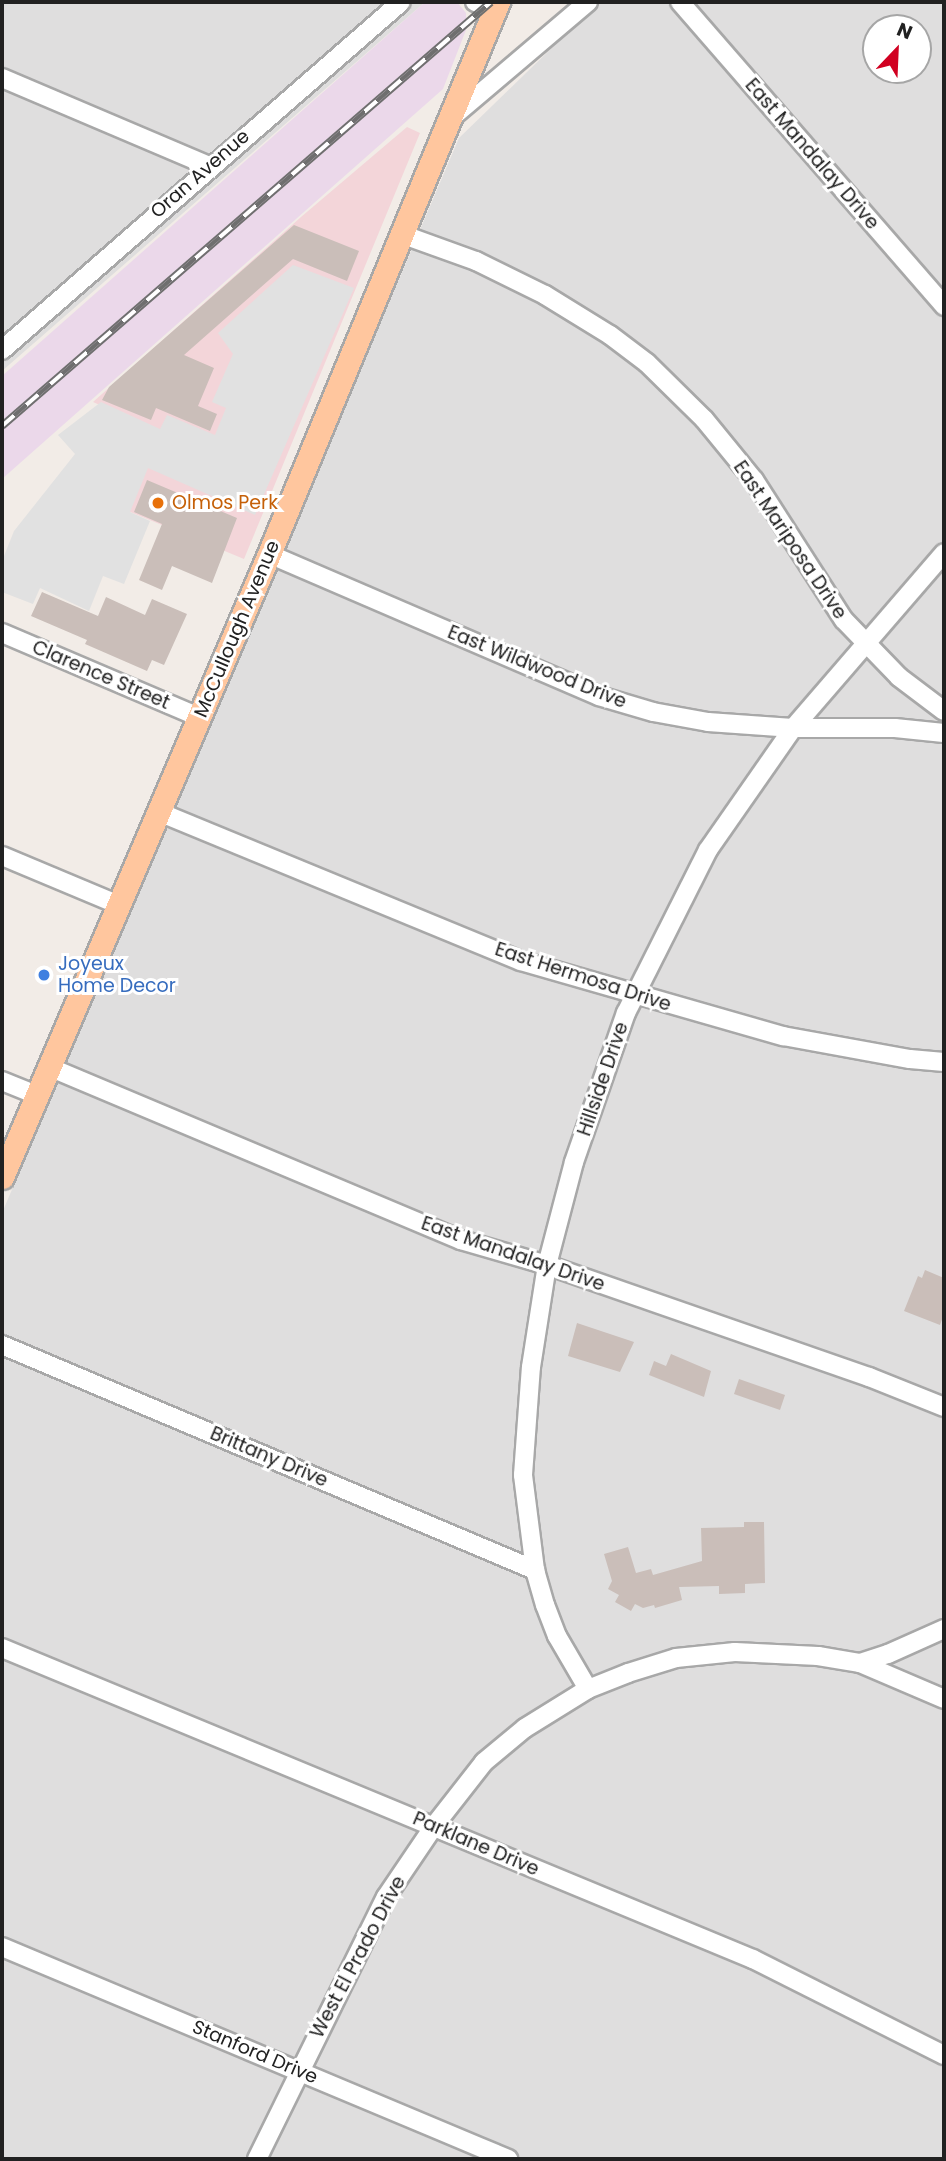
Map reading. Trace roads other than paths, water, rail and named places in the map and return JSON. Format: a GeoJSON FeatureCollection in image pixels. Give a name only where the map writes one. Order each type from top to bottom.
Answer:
{"type":"FeatureCollection","features":[{"type":"Feature","properties":{"kind":"main road","name":"McCullough Avenue"},"geometry":{"type":"LineString","coordinates":[[2,1177],[269,554],[450,119],[489,4]]}},
{"type":"Feature","properties":{"kind":"street","name":"Oran Avenue"},"geometry":{"type":"LineString","coordinates":[[2,349],[209,166],[401,2]]}},
{"type":"Feature","properties":{"kind":"street"},"geometry":{"type":"LineString","coordinates":[[450,119],[588,2]]}},
{"type":"Feature","properties":{"kind":"street","name":"East Mandalay Drive"},"geometry":{"type":"LineString","coordinates":[[680,2],[944,306]]}},
{"type":"Feature","properties":{"kind":"street"},"geometry":{"type":"LineString","coordinates":[[2,78],[209,166]]}},
{"type":"Feature","properties":{"kind":"street","name":"East Mariposa Drive"},"geometry":{"type":"LineString","coordinates":[[401,234],[476,261],[545,295],[647,363],[704,419],[754,480],[820,588],[865,645]]}},
{"type":"Feature","properties":{"kind":"street","name":"Hillside Drive"},"geometry":{"type":"LineString","coordinates":[[588,1689],[557,1636],[536,1570],[524,1462],[531,1367],[547,1265],[573,1162],[634,995],[708,849],[793,728],[944,553]]}},
{"type":"Feature","properties":{"kind":"street","name":"East Wildwood Drive"},"geometry":{"type":"LineString","coordinates":[[269,554],[599,696],[653,712],[708,722],[793,728],[895,728],[944,733]]}},
{"type":"Feature","properties":{"kind":"street","name":"Clarence Street"},"geometry":{"type":"LineString","coordinates":[[2,633],[200,716]]}},
{"type":"Feature","properties":{"kind":"street"},"geometry":{"type":"LineString","coordinates":[[865,645],[899,677],[944,711]]}},
{"type":"Feature","properties":{"kind":"street","name":"East Hermosa Drive"},"geometry":{"type":"LineString","coordinates":[[159,811],[521,961],[783,1036],[910,1059],[944,1062]]}},
{"type":"Feature","properties":{"kind":"street"},"geometry":{"type":"LineString","coordinates":[[2,856],[119,905]]}},
{"type":"Feature","properties":{"kind":"street","name":"East Mandalay Drive"},"geometry":{"type":"LineString","coordinates":[[49,1067],[461,1240],[547,1265],[869,1377],[944,1407]]}},
{"type":"Feature","properties":{"kind":"street"},"geometry":{"type":"LineString","coordinates":[[2,1081],[37,1096]]}},
{"type":"Feature","properties":{"kind":"street","name":"Brittany Drive"},"geometry":{"type":"LineString","coordinates":[[2,1345],[536,1570]]}},
{"type":"Feature","properties":{"kind":"street"},"geometry":{"type":"LineString","coordinates":[[860,1663],[888,1654],[944,1629]]}},
{"type":"Feature","properties":{"kind":"street","name":"Parklane Drive"},"geometry":{"type":"LineString","coordinates":[[2,1648],[753,1959],[944,2055]]}},
{"type":"Feature","properties":{"kind":"street","name":"West El Prado Drive"},"geometry":{"type":"LineString","coordinates":[[257,2159],[386,1897],[434,1826],[484,1762],[525,1728],[588,1689],[676,1658],[723,1653],[780,1653],[860,1663],[944,1699]]}},
{"type":"Feature","properties":{"kind":"street","name":"Stanford Drive"},"geometry":{"type":"LineString","coordinates":[[2,1947],[508,2159]]}},
{"type":"Feature","properties":{"kind":"railway"},"geometry":{"type":"LineString","coordinates":[[2,426],[491,2]]}},
{"type":"Feature","properties":{"kind":"place","name":"Olmos Perk"},"geometry":{"type":"Point","coordinates":[158,503]}},
{"type":"Feature","properties":{"kind":"place","name":"Joyeux Home Decor"},"geometry":{"type":"Point","coordinates":[44,975]}}]}
